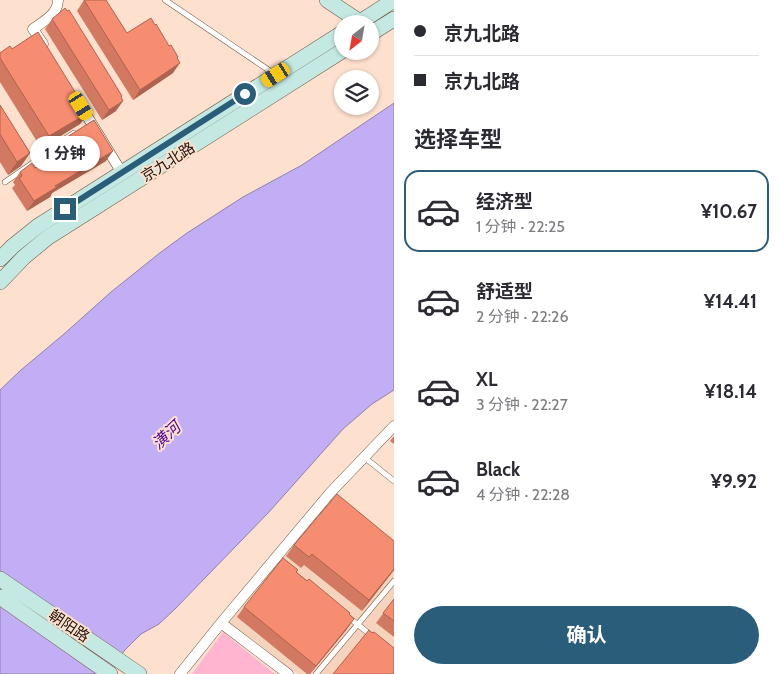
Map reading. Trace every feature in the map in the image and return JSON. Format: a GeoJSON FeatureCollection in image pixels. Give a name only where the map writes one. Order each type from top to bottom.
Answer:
{"type":"FeatureCollection","features":[{"type":"Feature","properties":{"kind":"main road"},"geometry":{"type":"LineString","coordinates":[[327,0],[347,15]]}},
{"type":"Feature","properties":{"kind":"main road"},"geometry":{"type":"LineString","coordinates":[[371,15],[394,0]]}},
{"type":"Feature","properties":{"kind":"main road"},"geometry":{"type":"LineString","coordinates":[[379,28],[394,19]]}},
{"type":"Feature","properties":{"kind":"main road","name":"京九北路"},"geometry":{"type":"LineString","coordinates":[[0,259],[38,226],[334,38]]}},
{"type":"Feature","properties":{"kind":"main road","name":"京九北路"},"geometry":{"type":"LineString","coordinates":[[0,282],[24,257],[47,238],[334,56]]}},
{"type":"Feature","properties":{"kind":"main road","name":"朝阳路"},"geometry":{"type":"LineString","coordinates":[[0,579],[138,674]]}},
{"type":"Feature","properties":{"kind":"main road","name":"朝阳路"},"geometry":{"type":"LineString","coordinates":[[0,597],[110,674]]}},
{"type":"Feature","properties":{"kind":"street"},"geometry":{"type":"LineString","coordinates":[[49,54],[34,29],[54,13],[58,7],[58,0]]}},
{"type":"Feature","properties":{"kind":"street"},"geometry":{"type":"LineString","coordinates":[[75,97],[87,124],[122,173]]}},
{"type":"Feature","properties":{"kind":"street"},"geometry":{"type":"LineString","coordinates":[[180,674],[221,623],[279,562],[364,458],[394,426]]}},
{"type":"Feature","properties":{"kind":"street"},"geometry":{"type":"LineString","coordinates":[[221,623],[288,674]]}},
{"type":"Feature","properties":{"kind":"lane"},"geometry":{"type":"LineString","coordinates":[[165,0],[276,75]]}},
{"type":"Feature","properties":{"kind":"lane"},"geometry":{"type":"LineString","coordinates":[[5,182],[40,158],[46,151],[76,132]]}},
{"type":"Feature","properties":{"kind":"lane"},"geometry":{"type":"LineString","coordinates":[[364,458],[394,481]]}},
{"type":"Feature","properties":{"kind":"lane"},"geometry":{"type":"LineString","coordinates":[[316,674],[394,581]]}},
{"type":"Feature","properties":{"kind":"lane"},"geometry":{"type":"LineString","coordinates":[[343,612],[380,642]]}},
{"type":"Feature","properties":{"kind":"shaded area"},"geometry":{"type":"Polygon","coordinates":[[[331,497],[394,550],[394,674],[298,674],[229,622],[331,497]]]}},
{"type":"Feature","properties":{"kind":"shaded area"},"geometry":{"type":"Polygon","coordinates":[[[223,632],[275,674],[192,674],[223,632]]]}},
{"type":"Feature","properties":{"kind":"water","name":"潢河"},"geometry":{"type":"Polygon","coordinates":[[[394,103],[394,390],[372,404],[343,429],[269,512],[175,609],[159,624],[141,634],[124,651],[110,674],[0,674],[0,390],[111,292],[187,233],[243,197],[302,165],[376,115],[379,115],[394,103]]]}},
{"type":"Feature","properties":{"kind":"building"},"geometry":{"type":"Polygon","coordinates":[[[84,0],[106,0],[127,33],[151,18],[169,46],[171,45],[180,63],[140,90],[84,0]]]}},
{"type":"Feature","properties":{"kind":"building"},"geometry":{"type":"Polygon","coordinates":[[[65,8],[67,11],[69,10],[122,96],[123,101],[109,110],[52,19],[65,8]]]}},
{"type":"Feature","properties":{"kind":"building"},"geometry":{"type":"Polygon","coordinates":[[[38,32],[88,113],[49,136],[0,58],[0,53],[10,46],[12,49],[38,32]]]}},
{"type":"Feature","properties":{"kind":"building"},"geometry":{"type":"Polygon","coordinates":[[[0,105],[30,153],[17,162],[0,134],[0,105]]]}},
{"type":"Feature","properties":{"kind":"building"},"geometry":{"type":"Polygon","coordinates":[[[94,120],[113,151],[34,201],[19,178],[22,176],[20,172],[32,163],[35,168],[42,164],[45,168],[66,155],[59,142],[94,120]]]}},
{"type":"Feature","properties":{"kind":"building"},"geometry":{"type":"Polygon","coordinates":[[[337,494],[394,541],[394,569],[369,600],[312,554],[309,557],[294,545],[337,494]]]}},
{"type":"Feature","properties":{"kind":"building"},"geometry":{"type":"Polygon","coordinates":[[[283,558],[298,570],[296,572],[307,581],[309,579],[350,613],[354,619],[316,666],[244,607],[283,558]]]}},
{"type":"Feature","properties":{"kind":"building"},"geometry":{"type":"Polygon","coordinates":[[[394,599],[394,621],[383,613],[394,599]]]}},
{"type":"Feature","properties":{"kind":"building"},"geometry":{"type":"Polygon","coordinates":[[[369,630],[394,648],[394,674],[333,674],[369,630]]]}},
{"type":"Feature","properties":{"kind":"route"},"geometry":{"type":"LineString","coordinates":[[65,209],[245,94]]}}]}
